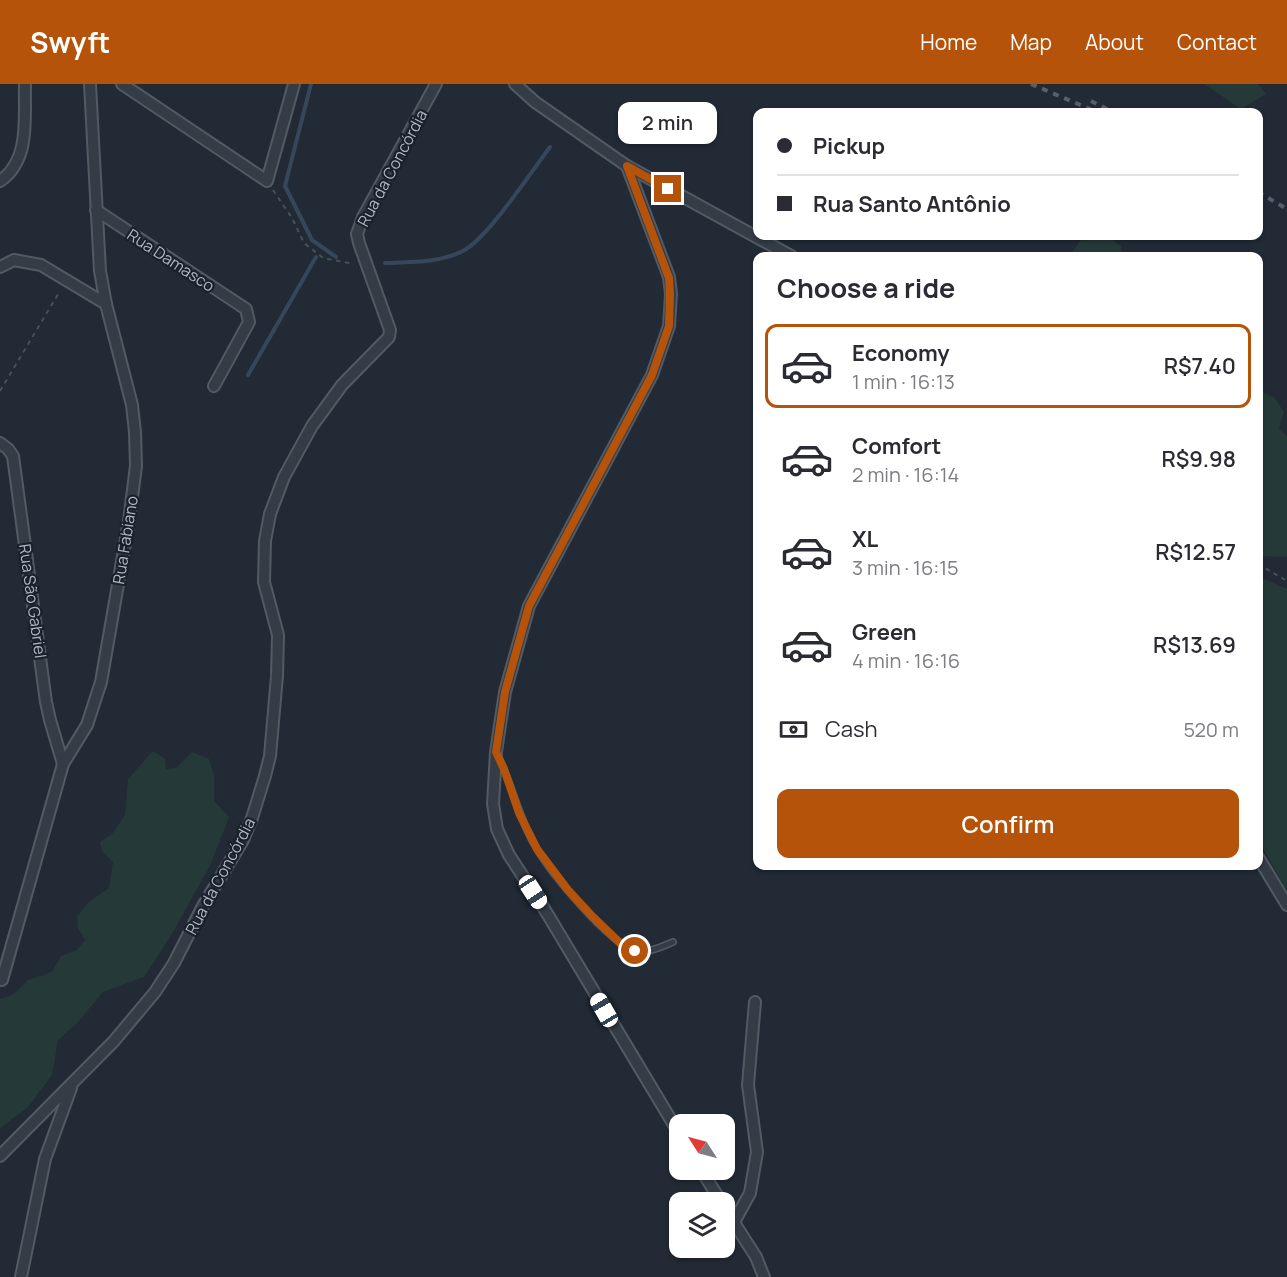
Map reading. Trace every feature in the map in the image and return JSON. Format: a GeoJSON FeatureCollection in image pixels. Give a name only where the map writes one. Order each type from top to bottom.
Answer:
{"type":"FeatureCollection","features":[{"type":"Feature","properties":{"kind":"street"},"geometry":{"type":"LineString","coordinates":[[0,181],[13,170],[20,159],[23,145],[25,84]]}},
{"type":"Feature","properties":{"kind":"street","name":"Rua Fabiano"},"geometry":{"type":"LineString","coordinates":[[2,980],[63,764],[87,725],[101,681],[129,521],[135,466],[132,405],[106,304],[100,271],[90,84]]}},
{"type":"Feature","properties":{"kind":"street"},"geometry":{"type":"LineString","coordinates":[[122,84],[267,181],[294,84]]}},
{"type":"Feature","properties":{"kind":"street","name":"Rua da Concórdia"},"geometry":{"type":"LineString","coordinates":[[72,1085],[114,1041],[155,992],[174,963],[203,906],[243,840],[260,796],[270,756],[277,676],[278,635],[264,582],[267,526],[284,477],[312,426],[342,385],[389,337],[390,330],[366,266],[357,234],[436,84]]}},
{"type":"Feature","properties":{"kind":"street"},"geometry":{"type":"LineString","coordinates":[[515,84],[535,102],[627,166],[753,235]]}},
{"type":"Feature","properties":{"kind":"street"},"geometry":{"type":"LineString","coordinates":[[627,166],[669,278],[669,326],[652,375],[529,606],[505,692],[496,752],[493,804],[497,829],[505,848],[545,910],[669,1117]]}},
{"type":"Feature","properties":{"kind":"street","name":"Rua Damasco"},"geometry":{"type":"LineString","coordinates":[[96,210],[246,309],[249,322],[214,386]]}},
{"type":"Feature","properties":{"kind":"street"},"geometry":{"type":"LineString","coordinates":[[762,240],[784,252]]}},
{"type":"Feature","properties":{"kind":"street"},"geometry":{"type":"LineString","coordinates":[[0,267],[14,260],[41,265],[106,304]]}},
{"type":"Feature","properties":{"kind":"street","name":"Rua São Gabriel"},"geometry":{"type":"LineString","coordinates":[[0,443],[8,448],[13,456],[46,702],[63,764]]}},
{"type":"Feature","properties":{"kind":"street"},"geometry":{"type":"LineString","coordinates":[[1263,865],[1287,905]]}},
{"type":"Feature","properties":{"kind":"street"},"geometry":{"type":"LineString","coordinates":[[735,1220],[750,1193],[757,1152],[748,1085],[755,1002]]}},
{"type":"Feature","properties":{"kind":"street"},"geometry":{"type":"LineString","coordinates":[[0,1156],[72,1085]]}},
{"type":"Feature","properties":{"kind":"street"},"geometry":{"type":"LineString","coordinates":[[21,1277],[45,1159],[72,1085]]}},
{"type":"Feature","properties":{"kind":"street"},"geometry":{"type":"LineString","coordinates":[[735,1224],[756,1257],[764,1277]]}},
{"type":"Feature","properties":{"kind":"lane"},"geometry":{"type":"LineString","coordinates":[[496,752],[519,813],[537,849],[584,907],[621,944],[635,951],[652,951],[673,942]]}},
{"type":"Feature","properties":{"kind":"path"},"geometry":{"type":"LineString","coordinates":[[267,181],[292,218],[304,243],[323,258],[366,266]]}},
{"type":"Feature","properties":{"kind":"path"},"geometry":{"type":"LineString","coordinates":[[0,391],[66,281]]}},
{"type":"Feature","properties":{"kind":"path"},"geometry":{"type":"LineString","coordinates":[[1263,567],[1287,581]]}},
{"type":"Feature","properties":{"kind":"shaded area"},"geometry":{"type":"Polygon","coordinates":[[[1204,84],[1258,84],[1266,94],[1240,108],[1204,84]]]}},
{"type":"Feature","properties":{"kind":"shaded area"},"geometry":{"type":"Polygon","coordinates":[[[1081,240],[1113,240],[1121,246],[1122,252],[1072,252],[1081,240]]]}},
{"type":"Feature","properties":{"kind":"shaded area"},"geometry":{"type":"Polygon","coordinates":[[[1263,393],[1275,398],[1284,412],[1279,428],[1287,437],[1287,557],[1263,556],[1263,393]]]}},
{"type":"Feature","properties":{"kind":"shaded area"},"geometry":{"type":"Polygon","coordinates":[[[1263,578],[1287,589],[1287,891],[1263,848],[1263,578]]]}},
{"type":"Feature","properties":{"kind":"shaded area"},"geometry":{"type":"Polygon","coordinates":[[[153,751],[165,759],[166,769],[176,768],[192,752],[209,759],[214,776],[214,801],[229,817],[210,866],[170,937],[144,977],[103,992],[77,1023],[58,1040],[52,1075],[27,1108],[0,1128],[0,999],[14,994],[28,980],[52,972],[61,956],[77,950],[85,940],[78,928],[77,916],[90,901],[109,888],[113,862],[102,851],[100,842],[113,833],[125,815],[128,779],[153,751]]]}},
{"type":"Feature","properties":{"kind":"waterway"},"geometry":{"type":"LineString","coordinates":[[311,84],[285,186],[312,240],[336,257]]}},
{"type":"Feature","properties":{"kind":"waterway"},"geometry":{"type":"LineString","coordinates":[[385,263],[435,260],[454,255],[473,244],[497,219],[550,147]]}},
{"type":"Feature","properties":{"kind":"waterway"},"geometry":{"type":"LineString","coordinates":[[248,375],[316,257]]}},
{"type":"Feature","properties":{"kind":"railway"},"geometry":{"type":"LineString","coordinates":[[1031,84],[1088,108]]}},
{"type":"Feature","properties":{"kind":"railway"},"geometry":{"type":"LineString","coordinates":[[1091,101],[1105,108]]}},
{"type":"Feature","properties":{"kind":"railway"},"geometry":{"type":"LineString","coordinates":[[1263,195],[1287,209]]}},
{"type":"Feature","properties":{"kind":"route"},"geometry":{"type":"LineString","coordinates":[[635,951],[621,944],[592,916],[568,890],[537,849],[519,813],[496,752],[505,692],[529,606],[652,375],[669,326],[669,278],[627,166],[668,189]]}}]}
